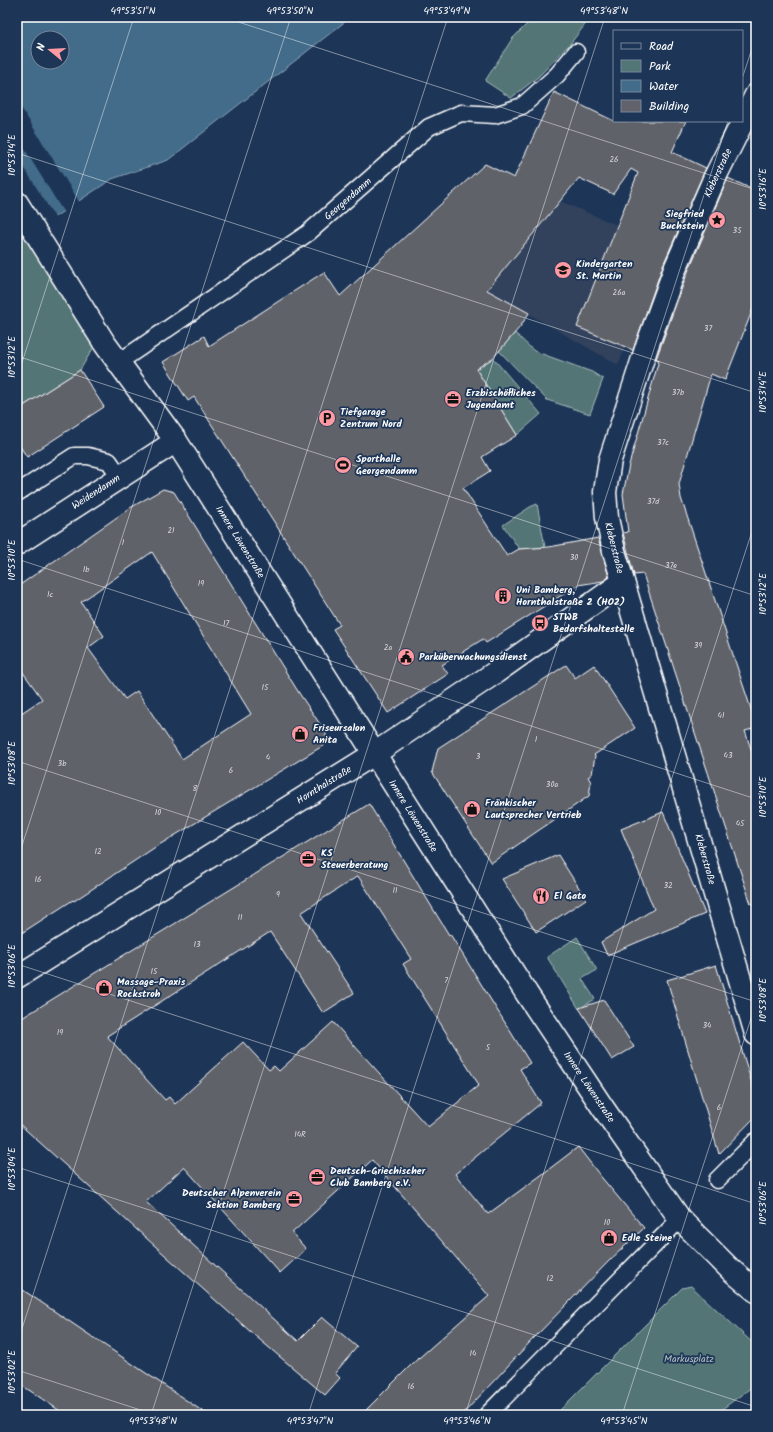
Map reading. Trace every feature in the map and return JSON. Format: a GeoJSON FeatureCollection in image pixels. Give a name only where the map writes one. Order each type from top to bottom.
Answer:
{"type":"FeatureCollection","features":[{"type":"Feature","properties":{"kind":"street","name":"Kleberstraße"},"geometry":{"type":"LineString","coordinates":[[743,121],[756,95]]}},
{"type":"Feature","properties":{"kind":"street","name":"Kleberstraße"},"geometry":{"type":"LineString","coordinates":[[742,122],[715,177],[675,269],[639,368],[610,460],[605,492],[607,518],[623,582],[756,1034]]}},
{"type":"Feature","properties":{"kind":"street","name":"Innere Löwenstraße"},"geometry":{"type":"LineString","coordinates":[[17,204],[91,323],[176,441],[527,994],[680,1219],[731,1270],[756,1291]]}},
{"type":"Feature","properties":{"kind":"street","name":"Weidendamm"},"geometry":{"type":"LineString","coordinates":[[17,544],[176,441]]}},
{"type":"Feature","properties":{"kind":"street","name":"Hornthalstraße"},"geometry":{"type":"LineString","coordinates":[[17,977],[374,754],[496,672],[623,582]]}},
{"type":"Feature","properties":{"kind":"lane","name":"Georgendamm"},"geometry":{"type":"LineString","coordinates":[[119,362],[308,233],[429,127],[461,114],[495,115],[522,106],[557,75],[576,52]]}},
{"type":"Feature","properties":{"kind":"lane"},"geometry":{"type":"LineString","coordinates":[[17,493],[74,456],[88,456],[109,461],[120,477]]}},
{"type":"Feature","properties":{"kind":"lane"},"geometry":{"type":"LineString","coordinates":[[717,1180],[756,1141]]}},
{"type":"Feature","properties":{"kind":"lane"},"geometry":{"type":"LineString","coordinates":[[487,1415],[680,1219]]}},
{"type":"Feature","properties":{"kind":"shaded area","name":"Kindergarten St. Martin"},"geometry":{"type":"Polygon","coordinates":[[[485,164],[560,201],[666,246],[618,365],[487,290],[485,164]]]}},
{"type":"Feature","properties":{"kind":"green space"},"geometry":{"type":"Polygon","coordinates":[[[534,17],[591,17],[570,44],[538,77],[511,98],[485,81],[512,39],[534,17]]]}},
{"type":"Feature","properties":{"kind":"green space"},"geometry":{"type":"Polygon","coordinates":[[[39,228],[106,327],[80,370],[17,410],[17,242],[39,228]]]}},
{"type":"Feature","properties":{"kind":"green space"},"geometry":{"type":"Polygon","coordinates":[[[515,333],[534,351],[592,372],[603,379],[590,414],[547,400],[499,351],[515,333]]]}},
{"type":"Feature","properties":{"kind":"green space"},"geometry":{"type":"Polygon","coordinates":[[[493,358],[541,414],[517,435],[476,369],[493,358]]]}},
{"type":"Feature","properties":{"kind":"green space"},"geometry":{"type":"Polygon","coordinates":[[[537,504],[545,547],[519,549],[503,525],[537,504]]]}},
{"type":"Feature","properties":{"kind":"green space"},"geometry":{"type":"Polygon","coordinates":[[[577,937],[597,970],[582,979],[595,999],[579,1009],[547,957],[577,937]]]}},
{"type":"Feature","properties":{"kind":"green space","name":"Markusplatz"},"geometry":{"type":"Polygon","coordinates":[[[691,1286],[756,1346],[756,1384],[714,1415],[555,1415],[682,1288],[691,1286]]]}},
{"type":"Feature","properties":{"kind":"water"},"geometry":{"type":"Polygon","coordinates":[[[17,17],[351,17],[168,160],[112,179],[17,242],[17,17]]]}},
{"type":"Feature","properties":{"kind":"pier"},"geometry":{"type":"Polygon","coordinates":[[[17,101],[80,203],[64,213],[17,137],[17,101]]]}},
{"type":"Feature","properties":{"kind":"pier"},"geometry":{"type":"Polygon","coordinates":[[[17,156],[56,219],[17,244],[17,156]]]}},
{"type":"Feature","properties":{"kind":"building"},"geometry":{"type":"Polygon","coordinates":[[[554,92],[613,121],[613,122],[686,122],[672,152],[706,168],[663,265],[633,350],[577,327],[638,173],[631,169],[613,194],[579,178],[487,290],[529,313],[520,327],[493,358],[476,369],[517,435],[482,457],[490,471],[463,488],[507,556],[519,549],[549,547],[598,538],[609,577],[603,581],[578,585],[486,643],[483,639],[442,665],[448,674],[388,713],[333,629],[340,625],[194,397],[188,401],[163,362],[204,336],[209,346],[324,272],[340,296],[485,164],[514,178],[554,92]]]}},
{"type":"Feature","properties":{"kind":"building"},"geometry":{"type":"Polygon","coordinates":[[[728,178],[756,191],[756,301],[725,380],[711,374],[679,484],[681,498],[756,724],[756,728],[745,731],[756,764],[756,903],[751,904],[643,574],[634,575],[623,533],[628,532],[623,494],[629,465],[659,360],[656,359],[687,274],[728,178]]]}},
{"type":"Feature","properties":{"kind":"building"},"geometry":{"type":"Polygon","coordinates":[[[80,370],[104,407],[27,457],[17,442],[17,410],[80,370]]]}},
{"type":"Feature","properties":{"kind":"building"},"geometry":{"type":"Polygon","coordinates":[[[163,489],[174,492],[299,693],[326,733],[326,744],[154,848],[74,901],[73,900],[17,936],[17,716],[42,699],[17,664],[17,587],[130,508],[163,489]],[[152,552],[81,602],[104,636],[88,648],[125,699],[137,691],[182,759],[251,714],[152,552]]]}},
{"type":"Feature","properties":{"kind":"building"},"geometry":{"type":"Polygon","coordinates":[[[566,665],[575,678],[594,665],[635,728],[594,755],[592,774],[588,777],[591,782],[589,796],[491,863],[432,772],[438,748],[566,665]]]}},
{"type":"Feature","properties":{"kind":"building"},"geometry":{"type":"Polygon","coordinates":[[[369,804],[449,935],[450,934],[530,1063],[520,1069],[541,1103],[455,1174],[488,1214],[578,1147],[644,1228],[609,1261],[532,1340],[462,1415],[361,1415],[411,1365],[489,1296],[372,1160],[292,1233],[306,1249],[280,1273],[184,1167],[146,1202],[298,1341],[322,1317],[357,1347],[335,1373],[340,1378],[325,1395],[253,1334],[17,1122],[17,1021],[369,804]],[[358,876],[301,913],[354,993],[323,1013],[270,932],[107,1036],[165,1100],[169,1097],[175,1104],[243,1042],[269,1070],[274,1066],[279,1071],[333,1022],[428,1127],[479,1085],[403,964],[411,959],[358,876]]]}},
{"type":"Feature","properties":{"kind":"building"},"geometry":{"type":"Polygon","coordinates":[[[663,812],[705,914],[607,955],[601,942],[654,909],[621,829],[663,812]]]}},
{"type":"Feature","properties":{"kind":"building"},"geometry":{"type":"Polygon","coordinates":[[[558,855],[586,899],[536,932],[502,879],[558,855]]]}},
{"type":"Feature","properties":{"kind":"building"},"geometry":{"type":"Polygon","coordinates":[[[716,965],[756,1097],[756,1116],[719,1154],[667,980],[716,965]]]}},
{"type":"Feature","properties":{"kind":"building"},"geometry":{"type":"Polygon","coordinates":[[[604,1000],[634,1047],[612,1060],[579,1008],[604,1000]]]}},
{"type":"Feature","properties":{"kind":"building"},"geometry":{"type":"Polygon","coordinates":[[[17,1286],[208,1415],[66,1415],[17,1382],[17,1286]]]}},
{"type":"Feature","properties":{"kind":"place","name":"Siegfried Buchstein"},"geometry":{"type":"Point","coordinates":[717,220]}},
{"type":"Feature","properties":{"kind":"place","name":"Kindergarten St. Martin"},"geometry":{"type":"Point","coordinates":[563,270]}},
{"type":"Feature","properties":{"kind":"place","name":"Erzbischöfliches Jugendamt"},"geometry":{"type":"Point","coordinates":[453,399]}},
{"type":"Feature","properties":{"kind":"place","name":"Tiefgarage Zentrum Nord"},"geometry":{"type":"Point","coordinates":[327,418]}},
{"type":"Feature","properties":{"kind":"place","name":"Sporthalle Georgendamm"},"geometry":{"type":"Point","coordinates":[343,465]}},
{"type":"Feature","properties":{"kind":"place","name":"Uni Bamberg, Hornthalstraße 2 (HO2)"},"geometry":{"type":"Point","coordinates":[503,596]}},
{"type":"Feature","properties":{"kind":"place","name":"STWB Bedarfshaltestelle"},"geometry":{"type":"Point","coordinates":[540,623]}},
{"type":"Feature","properties":{"kind":"place","name":"Parküberwachungsdienst"},"geometry":{"type":"Point","coordinates":[406,657]}},
{"type":"Feature","properties":{"kind":"place","name":"Friseursalon Anita"},"geometry":{"type":"Point","coordinates":[300,734]}},
{"type":"Feature","properties":{"kind":"place","name":"Fränkischer Lautsprecher Vertrieb"},"geometry":{"type":"Point","coordinates":[472,809]}},
{"type":"Feature","properties":{"kind":"place","name":"KS Steuerberatung"},"geometry":{"type":"Point","coordinates":[308,859]}},
{"type":"Feature","properties":{"kind":"place","name":"El Gato"},"geometry":{"type":"Point","coordinates":[541,896]}},
{"type":"Feature","properties":{"kind":"place","name":"Massage-Praxis Rockstroh"},"geometry":{"type":"Point","coordinates":[104,988]}},
{"type":"Feature","properties":{"kind":"place","name":"Deutsch-Griechischer Club Bamberg e.V."},"geometry":{"type":"Point","coordinates":[317,1177]}},
{"type":"Feature","properties":{"kind":"place","name":"Deutscher Alpenverein Sektion Bamberg"},"geometry":{"type":"Point","coordinates":[294,1199]}},
{"type":"Feature","properties":{"kind":"place","name":"Edle Steine"},"geometry":{"type":"Point","coordinates":[609,1238]}}]}
